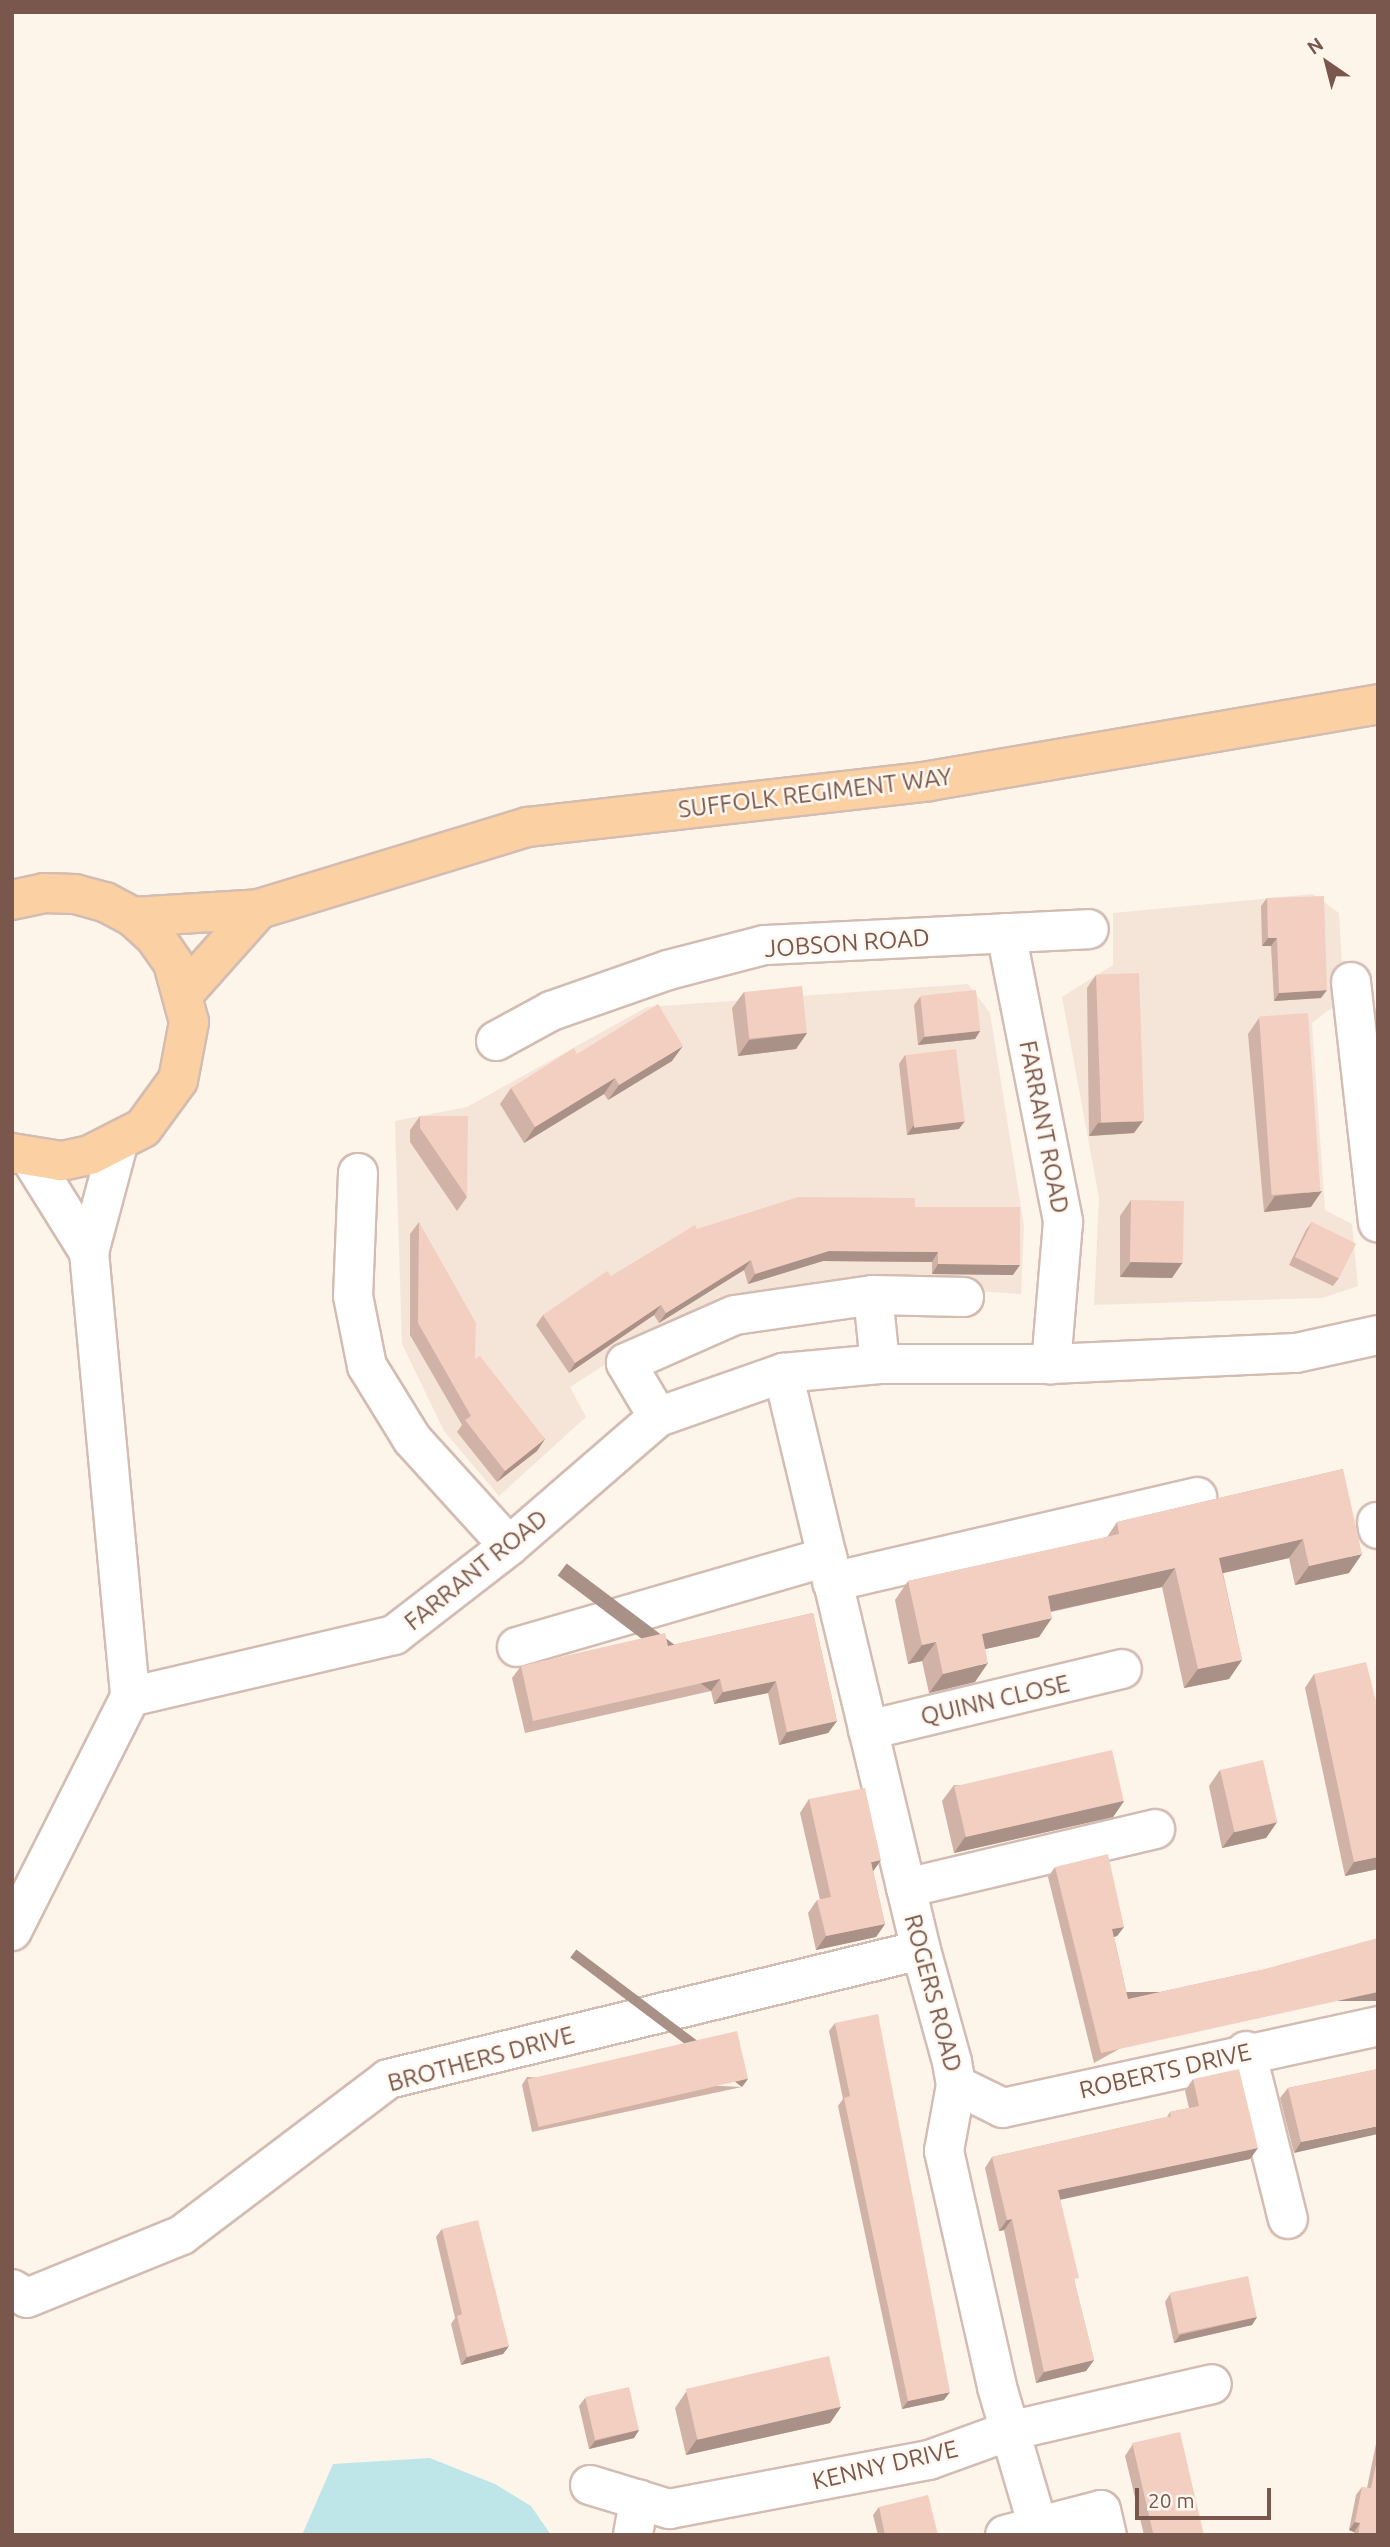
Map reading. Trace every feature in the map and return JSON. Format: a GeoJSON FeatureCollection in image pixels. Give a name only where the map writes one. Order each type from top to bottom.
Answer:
{"type":"FeatureCollection","features":[{"type":"Feature","properties":{"kind":"main road","name":"SUFFOLK REGIMENT WAY"},"geometry":{"type":"LineString","coordinates":[[132,917],[259,909],[528,827],[929,781],[1378,704]]}},
{"type":"Feature","properties":{"kind":"main road"},"geometry":{"type":"LineString","coordinates":[[12,900],[44,893],[75,894],[105,902],[132,917],[155,937],[173,963],[185,992],[187,1051],[178,1080],[143,1128],[118,1144],[61,1161],[22,1156]]}},
{"type":"Feature","properties":{"kind":"main road"},"geometry":{"type":"LineString","coordinates":[[185,992],[259,909]]}},
{"type":"Feature","properties":{"kind":"street","name":"JOBSON ROAD"},"geometry":{"type":"LineString","coordinates":[[496,1041],[551,1011],[668,970],[765,946],[1089,929]]}},
{"type":"Feature","properties":{"kind":"street","name":"FARRANT ROAD"},"geometry":{"type":"LineString","coordinates":[[1006,933],[1063,1222],[1051,1364]]}},
{"type":"Feature","properties":{"kind":"street"},"geometry":{"type":"LineString","coordinates":[[1351,982],[1378,1222]]}},
{"type":"Feature","properties":{"kind":"street"},"geometry":{"type":"LineString","coordinates":[[12,1931],[130,1698],[89,1252],[118,1144]]}},
{"type":"Feature","properties":{"kind":"street"},"geometry":{"type":"LineString","coordinates":[[22,1156],[89,1252]]}},
{"type":"Feature","properties":{"kind":"street"},"geometry":{"type":"LineString","coordinates":[[358,1173],[354,1296],[367,1366],[412,1439],[509,1546]]}},
{"type":"Feature","properties":{"kind":"street"},"geometry":{"type":"LineString","coordinates":[[873,1295],[880,1364]]}},
{"type":"Feature","properties":{"kind":"street"},"geometry":{"type":"LineString","coordinates":[[658,1417],[626,1363],[735,1315],[873,1295],[964,1297]]}},
{"type":"Feature","properties":{"kind":"street","name":"FARRANT ROAD"},"geometry":{"type":"LineString","coordinates":[[130,1698],[394,1635],[509,1546],[658,1417],[783,1373],[880,1364],[1051,1364],[1296,1353],[1378,1335]]}},
{"type":"Feature","properties":{"kind":"street","name":"ROGERS ROAD"},"geometry":{"type":"LineString","coordinates":[[783,1373],[921,1950],[956,2085],[944,2151],[1009,2431],[1022,2530]]}},
{"type":"Feature","properties":{"kind":"street"},"geometry":{"type":"LineString","coordinates":[[517,1647],[830,1570],[1197,1497]]}},
{"type":"Feature","properties":{"kind":"street","name":"QUINN CLOSE"},"geometry":{"type":"LineString","coordinates":[[868,1730],[1122,1669]]}},
{"type":"Feature","properties":{"kind":"street"},"geometry":{"type":"LineString","coordinates":[[906,1888],[1155,1829]]}},
{"type":"Feature","properties":{"kind":"street","name":"BROTHERS DRIVE"},"geometry":{"type":"LineString","coordinates":[[12,2289],[27,2298],[183,2235],[388,2079],[921,1950]]}},
{"type":"Feature","properties":{"kind":"street","name":"ROBERTS DRIVE"},"geometry":{"type":"LineString","coordinates":[[956,2085],[1003,2108],[1246,2052],[1378,2026]]}},
{"type":"Feature","properties":{"kind":"street"},"geometry":{"type":"LineString","coordinates":[[1246,2052],[1288,2219]]}},
{"type":"Feature","properties":{"kind":"street","name":"KENNY DRIVE"},"geometry":{"type":"LineString","coordinates":[[590,2485],[636,2517],[929,2460],[1009,2431],[1212,2384]]}},
{"type":"Feature","properties":{"kind":"street"},"geometry":{"type":"LineString","coordinates":[[1022,2530],[1101,2510],[1107,2535]]}},
{"type":"Feature","properties":{"kind":"shaded area"},"geometry":{"type":"Polygon","coordinates":[[[1313,894],[1339,913],[1344,998],[1312,1023],[1325,1210],[1352,1224],[1358,1286],[1323,1298],[1094,1305],[1099,1198],[1062,997],[1113,965],[1113,913],[1313,894]]]}},
{"type":"Feature","properties":{"kind":"shaded area"},"geometry":{"type":"Polygon","coordinates":[[[968,984],[990,1013],[1024,1226],[1021,1294],[825,1281],[735,1298],[651,1335],[570,1387],[586,1417],[499,1496],[444,1431],[402,1344],[395,1121],[467,1107],[647,1007],[968,984]]]}},
{"type":"Feature","properties":{"kind":"water"},"geometry":{"type":"Polygon","coordinates":[[[430,2458],[495,2484],[531,2506],[551,2535],[302,2535],[333,2464],[430,2458]]]}},
{"type":"Feature","properties":{"kind":"building"},"geometry":{"type":"Polygon","coordinates":[[[1324,896],[1327,990],[1279,993],[1277,938],[1268,938],[1267,898],[1324,896]]]}},
{"type":"Feature","properties":{"kind":"building"},"geometry":{"type":"Polygon","coordinates":[[[1139,973],[1144,1121],[1101,1122],[1096,975],[1139,973]]]}},
{"type":"Feature","properties":{"kind":"building"},"geometry":{"type":"Polygon","coordinates":[[[802,986],[807,1033],[749,1039],[744,992],[802,986]]]}},
{"type":"Feature","properties":{"kind":"building"},"geometry":{"type":"Polygon","coordinates":[[[976,990],[980,1031],[925,1037],[920,996],[976,990]]]}},
{"type":"Feature","properties":{"kind":"building"},"geometry":{"type":"Polygon","coordinates":[[[658,1004],[683,1046],[619,1085],[615,1078],[535,1127],[511,1088],[574,1048],[577,1054],[658,1004]]]}},
{"type":"Feature","properties":{"kind":"building"},"geometry":{"type":"Polygon","coordinates":[[[1308,1013],[1320,1192],[1272,1195],[1259,1016],[1308,1013]]]}},
{"type":"Feature","properties":{"kind":"building"},"geometry":{"type":"Polygon","coordinates":[[[956,1049],[965,1121],[914,1128],[905,1055],[956,1049]]]}},
{"type":"Feature","properties":{"kind":"building"},"geometry":{"type":"Polygon","coordinates":[[[420,1116],[468,1116],[467,1197],[420,1128],[420,1116]]]}},
{"type":"Feature","properties":{"kind":"building"},"geometry":{"type":"Polygon","coordinates":[[[798,1197],[915,1198],[915,1207],[1020,1207],[1020,1265],[938,1264],[938,1252],[829,1251],[755,1274],[751,1260],[666,1313],[661,1305],[575,1363],[543,1315],[607,1271],[611,1276],[695,1225],[697,1229],[798,1197]]]}},
{"type":"Feature","properties":{"kind":"building"},"geometry":{"type":"Polygon","coordinates":[[[1131,1200],[1184,1201],[1183,1263],[1130,1262],[1131,1200]]]}},
{"type":"Feature","properties":{"kind":"building"},"geometry":{"type":"Polygon","coordinates":[[[419,1222],[476,1323],[475,1359],[480,1356],[545,1439],[505,1471],[465,1420],[471,1416],[418,1323],[419,1222]]]}},
{"type":"Feature","properties":{"kind":"building"},"geometry":{"type":"Polygon","coordinates":[[[1312,1222],[1356,1243],[1339,1279],[1295,1257],[1312,1222]]]}},
{"type":"Feature","properties":{"kind":"building"},"geometry":{"type":"Polygon","coordinates":[[[1343,1469],[1362,1554],[1309,1566],[1303,1539],[1219,1558],[1242,1660],[1198,1669],[1175,1568],[1048,1596],[1052,1618],[982,1634],[988,1663],[943,1674],[936,1642],[922,1645],[908,1581],[1119,1534],[1117,1522],[1343,1469]]]}},
{"type":"Feature","properties":{"kind":"building"},"geometry":{"type":"Polygon","coordinates":[[[813,1613],[837,1721],[787,1732],[776,1681],[723,1692],[720,1679],[533,1721],[521,1666],[665,1633],[668,1646],[813,1613]]]}},
{"type":"Feature","properties":{"kind":"building"},"geometry":{"type":"Polygon","coordinates":[[[1366,1662],[1378,1709],[1378,1857],[1354,1862],[1314,1674],[1366,1662]]]}},
{"type":"Feature","properties":{"kind":"building"},"geometry":{"type":"Polygon","coordinates":[[[1112,1750],[1124,1801],[966,1837],[954,1786],[1112,1750]]]}},
{"type":"Feature","properties":{"kind":"building"},"geometry":{"type":"Polygon","coordinates":[[[1263,1760],[1277,1822],[1235,1832],[1220,1770],[1263,1760]]]}},
{"type":"Feature","properties":{"kind":"building"},"geometry":{"type":"Polygon","coordinates":[[[865,1788],[881,1860],[871,1862],[885,1924],[826,1936],[817,1900],[831,1897],[809,1799],[865,1788]]]}},
{"type":"Feature","properties":{"kind":"building"},"geometry":{"type":"Polygon","coordinates":[[[1108,1854],[1124,1927],[1112,1929],[1128,1999],[1261,1970],[1378,1938],[1378,1992],[1101,2053],[1055,1867],[1108,1854]]]}},
{"type":"Feature","properties":{"kind":"building"},"geometry":{"type":"Polygon","coordinates":[[[878,2014],[950,2392],[908,2401],[844,2098],[850,2096],[835,2023],[878,2014]]]}},
{"type":"Feature","properties":{"kind":"building"},"geometry":{"type":"Polygon","coordinates":[[[737,2031],[748,2079],[539,2127],[528,2079],[737,2031]]]}},
{"type":"Feature","properties":{"kind":"building"},"geometry":{"type":"Polygon","coordinates":[[[1239,2069],[1258,2148],[1058,2190],[1079,2278],[1074,2279],[1094,2360],[1044,2372],[1012,2219],[1007,2220],[992,2157],[1171,2116],[1170,2112],[1199,2106],[1193,2079],[1239,2069]]]}},
{"type":"Feature","properties":{"kind":"building"},"geometry":{"type":"Polygon","coordinates":[[[1378,2069],[1378,2126],[1301,2142],[1288,2088],[1378,2069]]]}},
{"type":"Feature","properties":{"kind":"building"},"geometry":{"type":"Polygon","coordinates":[[[478,2220],[509,2346],[467,2357],[457,2316],[462,2314],[442,2229],[478,2220]]]}},
{"type":"Feature","properties":{"kind":"building"},"geometry":{"type":"Polygon","coordinates":[[[1248,2276],[1257,2317],[1178,2334],[1170,2293],[1248,2276]]]}},
{"type":"Feature","properties":{"kind":"building"},"geometry":{"type":"Polygon","coordinates":[[[829,2356],[841,2407],[697,2440],[686,2389],[829,2356]]]}},
{"type":"Feature","properties":{"kind":"building"},"geometry":{"type":"Polygon","coordinates":[[[629,2387],[639,2430],[595,2440],[585,2397],[629,2387]]]}},
{"type":"Feature","properties":{"kind":"building"},"geometry":{"type":"Polygon","coordinates":[[[1180,2432],[1204,2535],[1153,2535],[1132,2443],[1180,2432]]]}},
{"type":"Feature","properties":{"kind":"building"},"geometry":{"type":"Polygon","coordinates":[[[1378,2455],[1378,2535],[1358,2535],[1360,2523],[1355,2522],[1362,2487],[1371,2488],[1378,2455]]]}},
{"type":"Feature","properties":{"kind":"building"},"geometry":{"type":"Polygon","coordinates":[[[928,2495],[938,2535],[885,2535],[879,2507],[928,2495]]]}}]}
